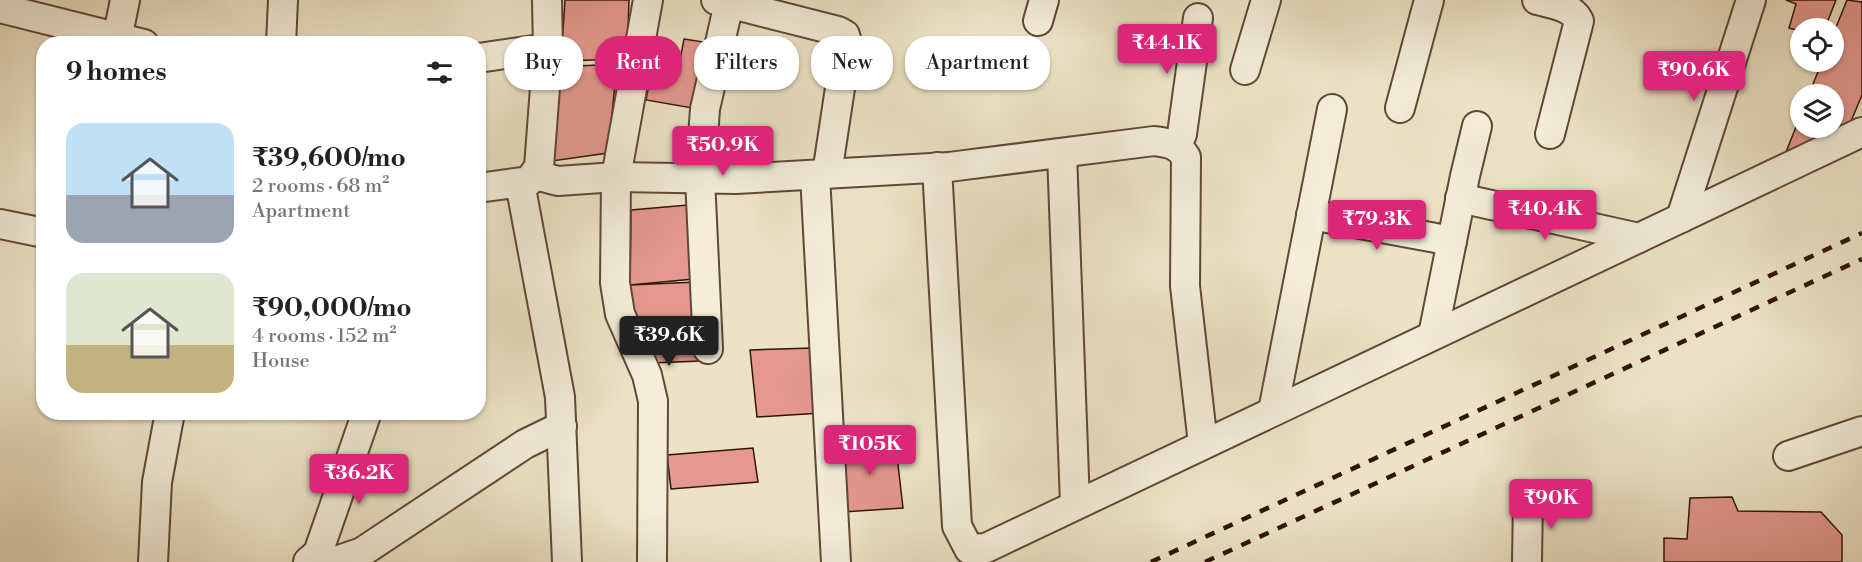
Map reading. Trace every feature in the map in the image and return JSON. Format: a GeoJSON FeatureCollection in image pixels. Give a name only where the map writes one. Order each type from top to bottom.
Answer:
{"type":"FeatureCollection","features":[{"type":"Feature","properties":{"kind":"street"},"geometry":{"type":"LineString","coordinates":[[125,0],[126,36]]}},
{"type":"Feature","properties":{"kind":"street"},"geometry":{"type":"LineString","coordinates":[[281,36],[283,0]]}},
{"type":"Feature","properties":{"kind":"street"},"geometry":{"type":"LineString","coordinates":[[547,0],[548,36]]}},
{"type":"Feature","properties":{"kind":"street"},"geometry":{"type":"LineString","coordinates":[[648,0],[616,177],[615,283],[620,314],[647,375],[653,401],[652,562]]}},
{"type":"Feature","properties":{"kind":"street"},"geometry":{"type":"LineString","coordinates":[[1245,70],[1266,0]]}},
{"type":"Feature","properties":{"kind":"street"},"geometry":{"type":"LineString","coordinates":[[1400,108],[1428,0]]}},
{"type":"Feature","properties":{"kind":"street"},"geometry":{"type":"LineString","coordinates":[[1537,0],[1576,13],[1579,21],[1550,134]]}},
{"type":"Feature","properties":{"kind":"street"},"geometry":{"type":"LineString","coordinates":[[1681,218],[1751,0]]}},
{"type":"Feature","properties":{"kind":"street"},"geometry":{"type":"LineString","coordinates":[[708,349],[700,178],[705,109],[722,2],[784,8],[838,31],[845,35],[847,42],[821,174],[836,562]]}},
{"type":"Feature","properties":{"kind":"street"},"geometry":{"type":"LineString","coordinates":[[0,8],[107,36]]}},
{"type":"Feature","properties":{"kind":"street"},"geometry":{"type":"LineString","coordinates":[[1177,146],[1182,134],[1198,18]]}},
{"type":"Feature","properties":{"kind":"street"},"geometry":{"type":"LineString","coordinates":[[486,57],[504,54]]}},
{"type":"Feature","properties":{"kind":"street"},"geometry":{"type":"LineString","coordinates":[[527,179],[539,167],[545,90]]}},
{"type":"Feature","properties":{"kind":"street"},"geometry":{"type":"LineString","coordinates":[[1273,411],[1332,109]]}},
{"type":"Feature","properties":{"kind":"street"},"geometry":{"type":"LineString","coordinates":[[1433,335],[1460,198],[1477,126]]}},
{"type":"Feature","properties":{"kind":"street"},"geometry":{"type":"LineString","coordinates":[[937,168],[957,526],[962,540],[969,549],[986,548],[1862,132]]}},
{"type":"Feature","properties":{"kind":"street"},"geometry":{"type":"LineString","coordinates":[[486,187],[527,179],[558,181],[616,177],[736,179],[937,168],[1154,141],[1177,146],[1186,157],[1185,286],[1203,444]]}},
{"type":"Feature","properties":{"kind":"street"},"geometry":{"type":"LineString","coordinates":[[1062,153],[1075,504]]}},
{"type":"Feature","properties":{"kind":"street"},"geometry":{"type":"LineString","coordinates":[[527,179],[560,397],[567,562]]}},
{"type":"Feature","properties":{"kind":"street"},"geometry":{"type":"LineString","coordinates":[[1460,198],[1639,238]]}},
{"type":"Feature","properties":{"kind":"street"},"geometry":{"type":"LineString","coordinates":[[1311,215],[1452,241]]}},
{"type":"Feature","properties":{"kind":"street"},"geometry":{"type":"LineString","coordinates":[[0,224],[36,231]]}},
{"type":"Feature","properties":{"kind":"street"},"geometry":{"type":"LineString","coordinates":[[153,562],[157,482],[169,420]]}},
{"type":"Feature","properties":{"kind":"street"},"geometry":{"type":"LineString","coordinates":[[309,562],[318,553],[364,420]]}},
{"type":"Feature","properties":{"kind":"street"},"geometry":{"type":"LineString","coordinates":[[309,562],[336,561],[362,552],[525,444],[562,426]]}},
{"type":"Feature","properties":{"kind":"street"},"geometry":{"type":"LineString","coordinates":[[1788,456],[1862,431]]}},
{"type":"Feature","properties":{"kind":"street"},"geometry":{"type":"LineString","coordinates":[[1527,562],[1528,497]]}},
{"type":"Feature","properties":{"kind":"building"},"geometry":{"type":"Polygon","coordinates":[[[565,0],[629,0],[628,36],[595,36],[595,60],[583,60],[583,36],[563,36],[565,0]]]}},
{"type":"Feature","properties":{"kind":"building"},"geometry":{"type":"Polygon","coordinates":[[[1786,0],[1836,0],[1829,18],[1792,18],[1796,4],[1786,0]]]}},
{"type":"Feature","properties":{"kind":"building"},"geometry":{"type":"Polygon","coordinates":[[[1847,0],[1862,2],[1862,95],[1849,126],[1844,128],[1844,84],[1813,84],[1818,72],[1844,72],[1844,18],[1840,18],[1847,0]]]}},
{"type":"Feature","properties":{"kind":"building"},"geometry":{"type":"Polygon","coordinates":[[[684,39],[694,41],[694,90],[701,90],[698,109],[646,100],[648,90],[682,90],[684,39]]]}},
{"type":"Feature","properties":{"kind":"building"},"geometry":{"type":"Polygon","coordinates":[[[595,65],[595,90],[614,90],[608,153],[552,161],[557,90],[583,90],[583,66],[595,65]]]}},
{"type":"Feature","properties":{"kind":"building"},"geometry":{"type":"Polygon","coordinates":[[[1792,138],[1820,138],[1786,152],[1792,138]]]}},
{"type":"Feature","properties":{"kind":"building"},"geometry":{"type":"Polygon","coordinates":[[[688,205],[694,279],[630,285],[631,210],[688,205]]]}},
{"type":"Feature","properties":{"kind":"building"},"geometry":{"type":"Polygon","coordinates":[[[696,282],[700,361],[651,363],[650,347],[643,345],[631,323],[630,285],[696,282]]]}},
{"type":"Feature","properties":{"kind":"building"},"geometry":{"type":"Polygon","coordinates":[[[813,348],[821,413],[757,417],[750,350],[813,348]]]}},
{"type":"Feature","properties":{"kind":"building"},"geometry":{"type":"Polygon","coordinates":[[[895,439],[903,508],[843,512],[840,444],[895,439]]]}},
{"type":"Feature","properties":{"kind":"building"},"geometry":{"type":"Polygon","coordinates":[[[753,448],[758,482],[671,489],[667,455],[753,448]]]}},
{"type":"Feature","properties":{"kind":"building"},"geometry":{"type":"Polygon","coordinates":[[[1732,497],[1738,511],[1821,512],[1842,535],[1842,562],[1664,562],[1664,538],[1687,539],[1690,498],[1732,497]]]}},
{"type":"Feature","properties":{"kind":"railway"},"geometry":{"type":"LineString","coordinates":[[1151,562],[1862,233]]}},
{"type":"Feature","properties":{"kind":"railway"},"geometry":{"type":"LineString","coordinates":[[1205,562],[1862,259]]}}]}
